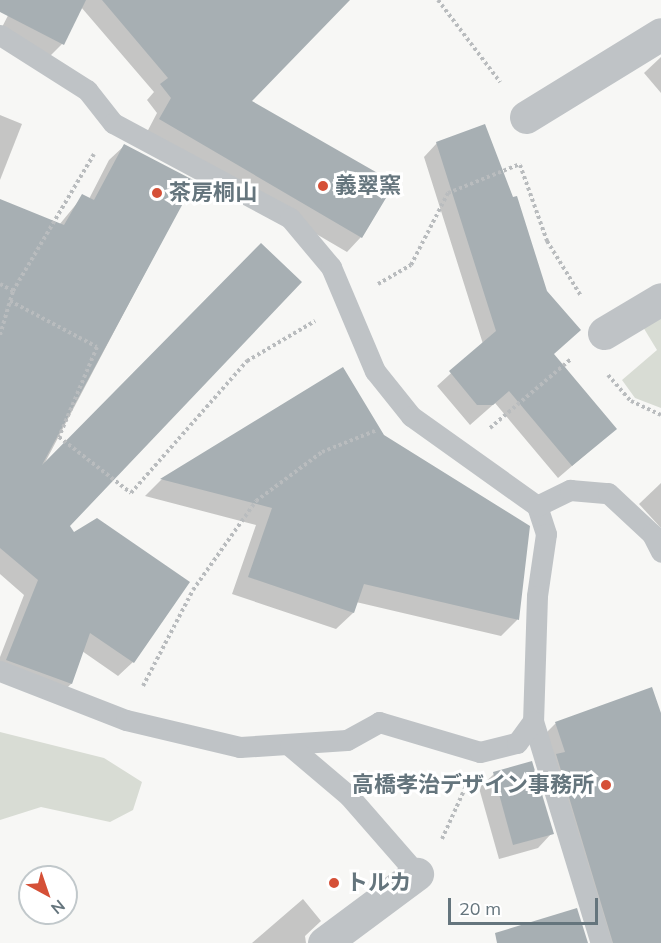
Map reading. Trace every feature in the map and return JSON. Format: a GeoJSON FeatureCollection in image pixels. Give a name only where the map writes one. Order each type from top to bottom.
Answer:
{"type":"FeatureCollection","features":[{"type":"Feature","properties":{"kind":"street"},"geometry":{"type":"LineString","coordinates":[[526,117],[661,34]]}},
{"type":"Feature","properties":{"kind":"street"},"geometry":{"type":"LineString","coordinates":[[594,340],[661,299]]}},
{"type":"Feature","properties":{"kind":"street"},"geometry":{"type":"LineString","coordinates":[[324,943],[417,874]]}},
{"type":"Feature","properties":{"kind":"lane"},"geometry":{"type":"LineString","coordinates":[[0,35],[87,90],[113,123],[290,218],[332,267],[375,371],[411,416],[537,506],[546,534],[537,596],[533,721],[601,943]]}},
{"type":"Feature","properties":{"kind":"lane"},"geometry":{"type":"LineString","coordinates":[[537,506],[570,490],[608,493],[652,534],[661,552]]}},
{"type":"Feature","properties":{"kind":"lane"},"geometry":{"type":"LineString","coordinates":[[0,671],[126,720],[240,747],[290,746],[347,740],[379,722],[480,752],[517,743],[533,721]]}},
{"type":"Feature","properties":{"kind":"lane"},"geometry":{"type":"LineString","coordinates":[[290,746],[349,796],[417,874]]}},
{"type":"Feature","properties":{"kind":"path"},"geometry":{"type":"LineString","coordinates":[[438,0],[526,117],[520,164],[547,241],[594,340],[631,401],[661,415]]}},
{"type":"Feature","properties":{"kind":"path"},"geometry":{"type":"LineString","coordinates":[[0,335],[13,291],[113,123]]}},
{"type":"Feature","properties":{"kind":"path"},"geometry":{"type":"LineString","coordinates":[[10,301],[97,347],[59,437],[131,493],[247,361],[411,265],[448,193],[520,164]]}},
{"type":"Feature","properties":{"kind":"path"},"geometry":{"type":"LineString","coordinates":[[0,284],[13,291]]}},
{"type":"Feature","properties":{"kind":"path"},"geometry":{"type":"LineString","coordinates":[[462,452],[594,340]]}},
{"type":"Feature","properties":{"kind":"path"},"geometry":{"type":"LineString","coordinates":[[126,720],[193,590],[256,501],[321,452],[411,416]]}},
{"type":"Feature","properties":{"kind":"path"},"geometry":{"type":"LineString","coordinates":[[417,874],[446,834],[480,752]]}},
{"type":"Feature","properties":{"kind":"shaded area"},"geometry":{"type":"Polygon","coordinates":[[[661,308],[661,408],[635,398],[622,380],[657,350],[640,322],[661,308]]]}},
{"type":"Feature","properties":{"kind":"shaded area"},"geometry":{"type":"Polygon","coordinates":[[[0,732],[104,758],[142,782],[133,810],[110,822],[41,807],[0,820],[0,732]]]}},
{"type":"Feature","properties":{"kind":"building"},"geometry":{"type":"Polygon","coordinates":[[[0,0],[86,0],[64,45],[0,12],[0,0]]]}},
{"type":"Feature","properties":{"kind":"building"},"geometry":{"type":"Polygon","coordinates":[[[102,0],[350,0],[252,101],[395,183],[362,238],[159,119],[171,98],[160,84],[168,78],[102,0]]]}},
{"type":"Feature","properties":{"kind":"building"},"geometry":{"type":"Polygon","coordinates":[[[485,124],[513,197],[517,196],[547,291],[581,330],[554,354],[617,429],[572,466],[509,391],[493,405],[477,405],[449,371],[496,331],[436,142],[485,124]]]}},
{"type":"Feature","properties":{"kind":"building"},"geometry":{"type":"Polygon","coordinates":[[[124,144],[195,181],[42,465],[261,243],[302,282],[70,526],[74,532],[97,518],[190,582],[134,663],[90,633],[72,684],[6,660],[38,580],[0,548],[0,199],[64,225],[82,194],[94,200],[124,144]]]}},
{"type":"Feature","properties":{"kind":"building"},"geometry":{"type":"Polygon","coordinates":[[[343,367],[384,435],[530,526],[519,620],[364,584],[354,613],[248,577],[272,508],[160,479],[343,367]]]}},
{"type":"Feature","properties":{"kind":"building"},"geometry":{"type":"Polygon","coordinates":[[[652,687],[661,713],[661,943],[613,943],[556,754],[565,752],[555,722],[652,687]]]}},
{"type":"Feature","properties":{"kind":"building"},"geometry":{"type":"Polygon","coordinates":[[[532,761],[554,834],[513,845],[493,772],[532,761]]]}},
{"type":"Feature","properties":{"kind":"building"},"geometry":{"type":"Polygon","coordinates":[[[577,908],[588,943],[497,943],[495,933],[577,908]]]}},
{"type":"Feature","properties":{"kind":"place","name":"義翠窯"},"geometry":{"type":"Point","coordinates":[323,186]}},
{"type":"Feature","properties":{"kind":"place","name":"茶房桐山"},"geometry":{"type":"Point","coordinates":[157,193]}},
{"type":"Feature","properties":{"kind":"place","name":"高橋孝治デザイン事務所"},"geometry":{"type":"Point","coordinates":[606,785]}},
{"type":"Feature","properties":{"kind":"place","name":"トルカ"},"geometry":{"type":"Point","coordinates":[334,883]}}]}
